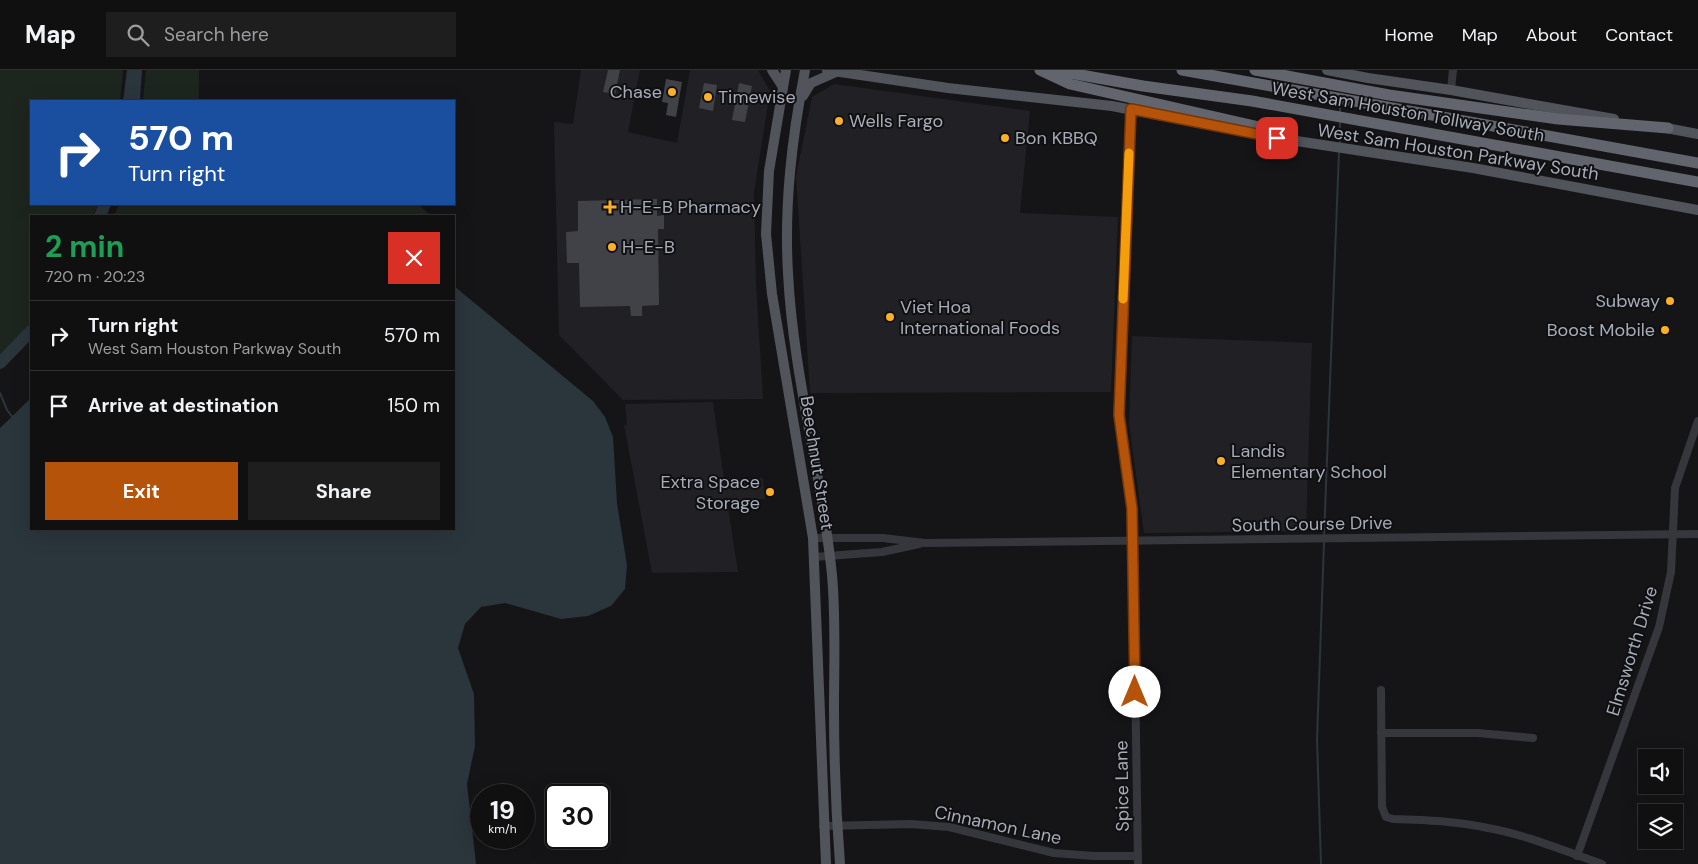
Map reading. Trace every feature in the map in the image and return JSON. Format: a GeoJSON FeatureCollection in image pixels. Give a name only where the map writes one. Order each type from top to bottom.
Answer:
{"type":"FeatureCollection","features":[{"type":"Feature","properties":{"kind":"highway"},"geometry":{"type":"LineString","coordinates":[[1040,70],[1070,84],[1254,126],[1277,138]]}},
{"type":"Feature","properties":{"kind":"highway","name":"West Sam Houston Tollway South"},"geometry":{"type":"LineString","coordinates":[[1052,70],[1365,121],[1698,182]]}},
{"type":"Feature","properties":{"kind":"highway","name":"West Sam Houston Tollway South"},"geometry":{"type":"LineString","coordinates":[[1182,70],[1698,163]]}},
{"type":"Feature","properties":{"kind":"highway"},"geometry":{"type":"LineString","coordinates":[[1255,70],[1364,90],[1558,119],[1668,128]]}},
{"type":"Feature","properties":{"kind":"main road"},"geometry":{"type":"LineString","coordinates":[[772,70],[783,87]]}},
{"type":"Feature","properties":{"kind":"main road","name":"Beechnut Street"},"geometry":{"type":"LineString","coordinates":[[786,70],[771,154],[767,190],[766,234],[769,275],[813,538],[818,710],[826,864]]}},
{"type":"Feature","properties":{"kind":"main road","name":"Beechnut Street"},"geometry":{"type":"LineString","coordinates":[[805,70],[788,183],[788,274],[794,338],[828,538],[833,582],[834,710],[837,826],[840,864]]}},
{"type":"Feature","properties":{"kind":"main road"},"geometry":{"type":"LineString","coordinates":[[1327,70],[1452,90],[1698,134]]}},
{"type":"Feature","properties":{"kind":"main road"},"geometry":{"type":"LineString","coordinates":[[799,104],[811,82],[839,72]]}},
{"type":"Feature","properties":{"kind":"main road","name":"West Sam Houston Parkway South"},"geometry":{"type":"LineString","coordinates":[[839,72],[948,88],[1131,109],[1277,138],[1352,151],[1474,168],[1698,210]]}},
{"type":"Feature","properties":{"kind":"main road"},"geometry":{"type":"LineString","coordinates":[[769,275],[788,274]]}},
{"type":"Feature","properties":{"kind":"main road"},"geometry":{"type":"LineString","coordinates":[[788,392],[802,389]]}},
{"type":"Feature","properties":{"kind":"main road"},"geometry":{"type":"LineString","coordinates":[[818,710],[834,710]]}},
{"type":"Feature","properties":{"kind":"street"},"geometry":{"type":"LineString","coordinates":[[1452,90],[1453,70]]}},
{"type":"Feature","properties":{"kind":"street","name":"Spice Lane"},"geometry":{"type":"LineString","coordinates":[[1131,109],[1119,415],[1132,509],[1134,541],[1138,860]]}},
{"type":"Feature","properties":{"kind":"street","name":"Elmsworth Drive"},"geometry":{"type":"LineString","coordinates":[[1577,856],[1658,627],[1671,572],[1675,488],[1698,421]]}},
{"type":"Feature","properties":{"kind":"street","name":"South Course Drive"},"geometry":{"type":"LineString","coordinates":[[813,538],[883,538],[925,543],[1698,534]]}},
{"type":"Feature","properties":{"kind":"street","name":"South Course Drive"},"geometry":{"type":"LineString","coordinates":[[814,557],[882,552],[925,543]]}},
{"type":"Feature","properties":{"kind":"street"},"geometry":{"type":"LineString","coordinates":[[1381,690],[1382,808],[1386,816],[1392,819],[1426,820],[1489,828],[1602,864]]}},
{"type":"Feature","properties":{"kind":"street"},"geometry":{"type":"LineString","coordinates":[[1381,732],[1478,733],[1533,738]]}},
{"type":"Feature","properties":{"kind":"street","name":"Cinnamon Lane"},"geometry":{"type":"LineString","coordinates":[[823,826],[911,824],[949,827],[1054,853],[1138,860]]}},
{"type":"Feature","properties":{"kind":"shaded area"},"geometry":{"type":"Polygon","coordinates":[[[0,70],[123,70],[120,100],[30,100],[30,205],[98,205],[93,215],[30,215],[30,327],[0,355],[0,70]]]}},
{"type":"Feature","properties":{"kind":"shaded area"},"geometry":{"type":"Polygon","coordinates":[[[127,70],[142,70],[140,100],[123,100],[127,70]]]}},
{"type":"Feature","properties":{"kind":"shaded area"},"geometry":{"type":"Polygon","coordinates":[[[146,70],[199,70],[199,100],[143,100],[146,70]]]}},
{"type":"Feature","properties":{"kind":"shaded area"},"geometry":{"type":"Polygon","coordinates":[[[581,70],[640,70],[628,132],[677,143],[690,70],[758,70],[770,91],[754,193],[756,283],[763,399],[623,400],[559,335],[554,122],[573,124],[581,70]]]}},
{"type":"Feature","properties":{"kind":"shaded area"},"geometry":{"type":"Polygon","coordinates":[[[834,84],[1030,111],[1020,213],[1118,217],[1111,392],[810,393],[796,176],[812,97],[834,84]]]}},
{"type":"Feature","properties":{"kind":"shaded area"},"geometry":{"type":"Polygon","coordinates":[[[119,205],[419,205],[430,215],[114,215],[119,205]]]}},
{"type":"Feature","properties":{"kind":"shaded area"},"geometry":{"type":"Polygon","coordinates":[[[455,287],[593,401],[605,417],[613,437],[617,503],[627,565],[625,589],[611,606],[588,616],[561,619],[505,603],[481,607],[465,624],[458,648],[474,694],[475,746],[467,784],[470,811],[470,849],[474,849],[476,864],[0,864],[0,428],[30,399],[30,530],[455,530],[455,287]]]}},
{"type":"Feature","properties":{"kind":"shaded area","name":"Landis Elementary School"},"geometry":{"type":"Polygon","coordinates":[[[1132,336],[1312,343],[1306,531],[1144,533],[1129,424],[1132,336]]]}},
{"type":"Feature","properties":{"kind":"shaded area"},"geometry":{"type":"Polygon","coordinates":[[[713,402],[724,479],[763,478],[765,499],[727,501],[738,572],[652,573],[624,425],[627,425],[625,404],[713,402]]]}},
{"type":"Feature","properties":{"kind":"building"},"geometry":{"type":"Polygon","coordinates":[[[608,70],[620,70],[615,94],[603,92],[608,70]]]}},
{"type":"Feature","properties":{"kind":"building","name":"Chase"},"geometry":{"type":"Polygon","coordinates":[[[666,79],[682,82],[676,117],[666,115],[668,103],[662,102],[666,79]]]}},
{"type":"Feature","properties":{"kind":"building","name":"Timewise"},"geometry":{"type":"Polygon","coordinates":[[[704,83],[717,85],[713,111],[699,108],[704,83]]]}},
{"type":"Feature","properties":{"kind":"building"},"geometry":{"type":"Polygon","coordinates":[[[739,83],[752,86],[745,122],[732,120],[739,83]]]}},
{"type":"Feature","properties":{"kind":"building","name":"H-E-B"},"geometry":{"type":"Polygon","coordinates":[[[657,199],[657,216],[664,215],[664,229],[658,229],[659,305],[642,306],[642,316],[631,316],[630,306],[580,307],[579,263],[567,263],[566,232],[578,231],[578,201],[657,199]]]}},
{"type":"Feature","properties":{"kind":"waterway"},"geometry":{"type":"LineString","coordinates":[[1340,102],[1340,112]]}},
{"type":"Feature","properties":{"kind":"waterway"},"geometry":{"type":"LineString","coordinates":[[1340,122],[1340,145]]}},
{"type":"Feature","properties":{"kind":"waterway"},"geometry":{"type":"LineString","coordinates":[[1324,537],[1339,152]]}},
{"type":"Feature","properties":{"kind":"waterway"},"geometry":{"type":"LineString","coordinates":[[100,215],[105,205]]}},
{"type":"Feature","properties":{"kind":"waterway"},"geometry":{"type":"LineString","coordinates":[[0,363],[30,332]]}},
{"type":"Feature","properties":{"kind":"waterway"},"geometry":{"type":"LineString","coordinates":[[0,393],[7,410],[14,419]]}},
{"type":"Feature","properties":{"kind":"waterway"},"geometry":{"type":"LineString","coordinates":[[1321,864],[1317,739],[1324,542]]}},
{"type":"Feature","properties":{"kind":"slow traffic"},"geometry":{"type":"LineString","coordinates":[[1123,299],[1129,153]]}},
{"type":"Feature","properties":{"kind":"place","name":"Chase"},"geometry":{"type":"Point","coordinates":[672,92]}},
{"type":"Feature","properties":{"kind":"place","name":"Timewise"},"geometry":{"type":"Point","coordinates":[708,97]}},
{"type":"Feature","properties":{"kind":"place","name":"Wells Fargo"},"geometry":{"type":"Point","coordinates":[839,121]}},
{"type":"Feature","properties":{"kind":"place","name":"Bon KBBQ"},"geometry":{"type":"Point","coordinates":[1005,138]}},
{"type":"Feature","properties":{"kind":"place","name":"H-E-B Pharmacy"},"geometry":{"type":"Point","coordinates":[610,207]}},
{"type":"Feature","properties":{"kind":"place","name":"H-E-B"},"geometry":{"type":"Point","coordinates":[612,247]}},
{"type":"Feature","properties":{"kind":"place","name":"Subway"},"geometry":{"type":"Point","coordinates":[1670,301]}},
{"type":"Feature","properties":{"kind":"place","name":"Viet Hoa International Foods"},"geometry":{"type":"Point","coordinates":[890,317]}},
{"type":"Feature","properties":{"kind":"place","name":"Boost Mobile"},"geometry":{"type":"Point","coordinates":[1665,330]}},
{"type":"Feature","properties":{"kind":"place","name":"Landis Elementary School"},"geometry":{"type":"Point","coordinates":[1221,461]}},
{"type":"Feature","properties":{"kind":"place","name":"Extra Space Storage"},"geometry":{"type":"Point","coordinates":[770,492]}},
{"type":"Feature","properties":{"kind":"route"},"geometry":{"type":"LineString","coordinates":[[1135,692],[1134,541],[1132,509],[1119,415],[1131,109],[1277,138]]}}]}
